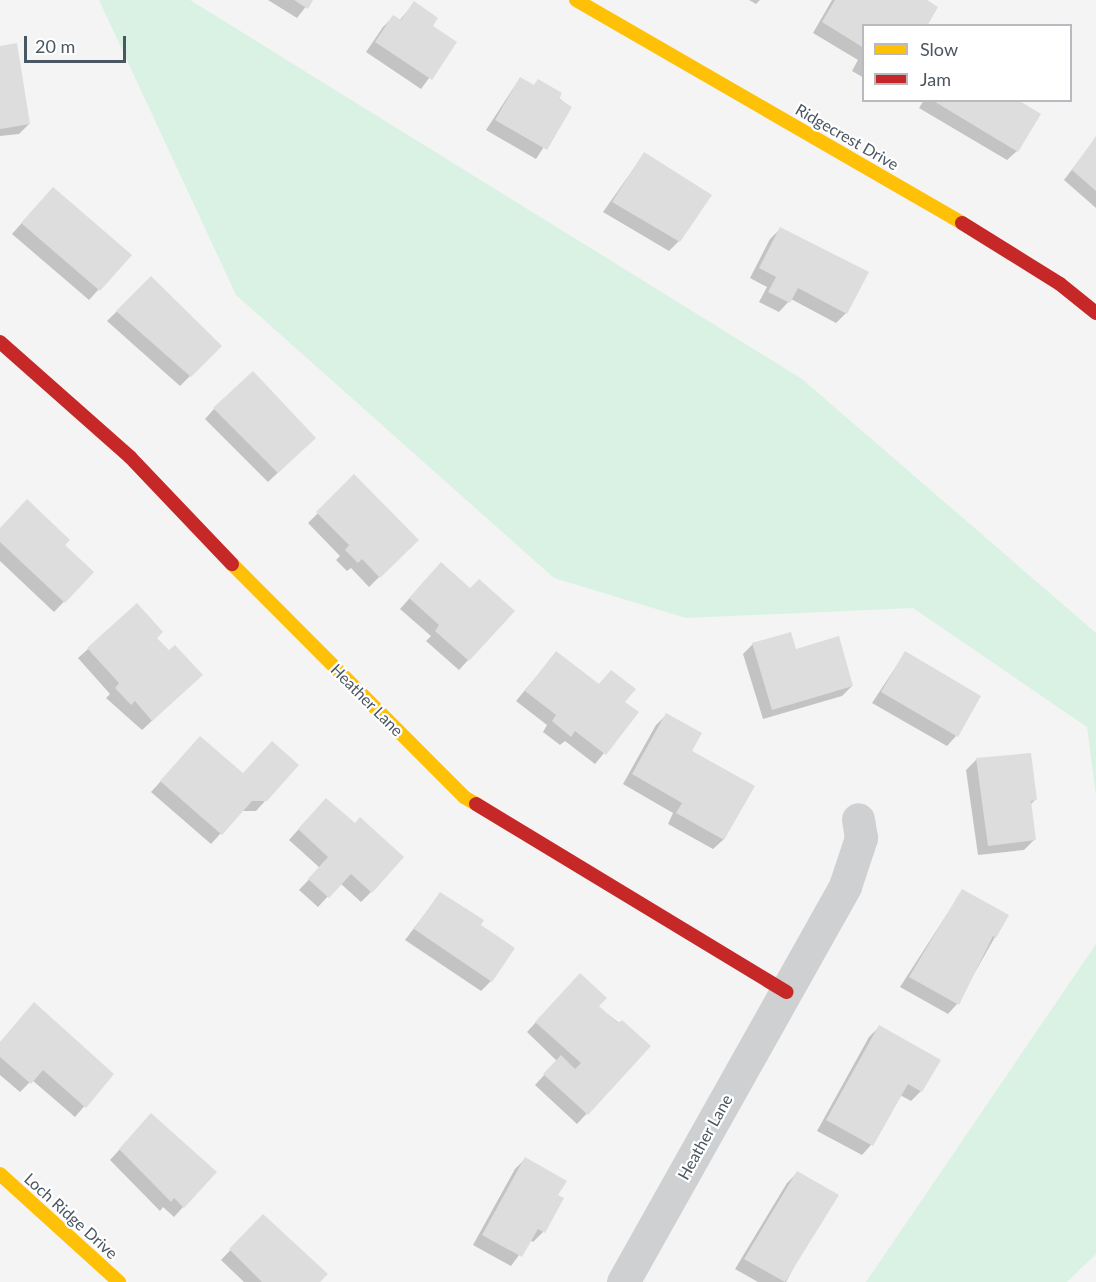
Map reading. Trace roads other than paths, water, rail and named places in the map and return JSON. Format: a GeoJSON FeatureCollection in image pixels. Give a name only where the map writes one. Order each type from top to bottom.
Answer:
{"type":"FeatureCollection","features":[{"type":"Feature","properties":{"kind":"street","name":"Ridgecrest Drive"},"geometry":{"type":"LineString","coordinates":[[576,0],[994,242],[1060,284],[1096,313]]}},
{"type":"Feature","properties":{"kind":"street","name":"Heather Lane"},"geometry":{"type":"LineString","coordinates":[[0,342],[130,457],[198,531],[464,797],[786,993]]}},
{"type":"Feature","properties":{"kind":"street","name":"Heather Lane"},"geometry":{"type":"LineString","coordinates":[[623,1282],[786,993],[855,862],[861,838],[858,819]]}},
{"type":"Feature","properties":{"kind":"street","name":"Loch Ridge Drive"},"geometry":{"type":"LineString","coordinates":[[0,1174],[119,1282]]}}]}
